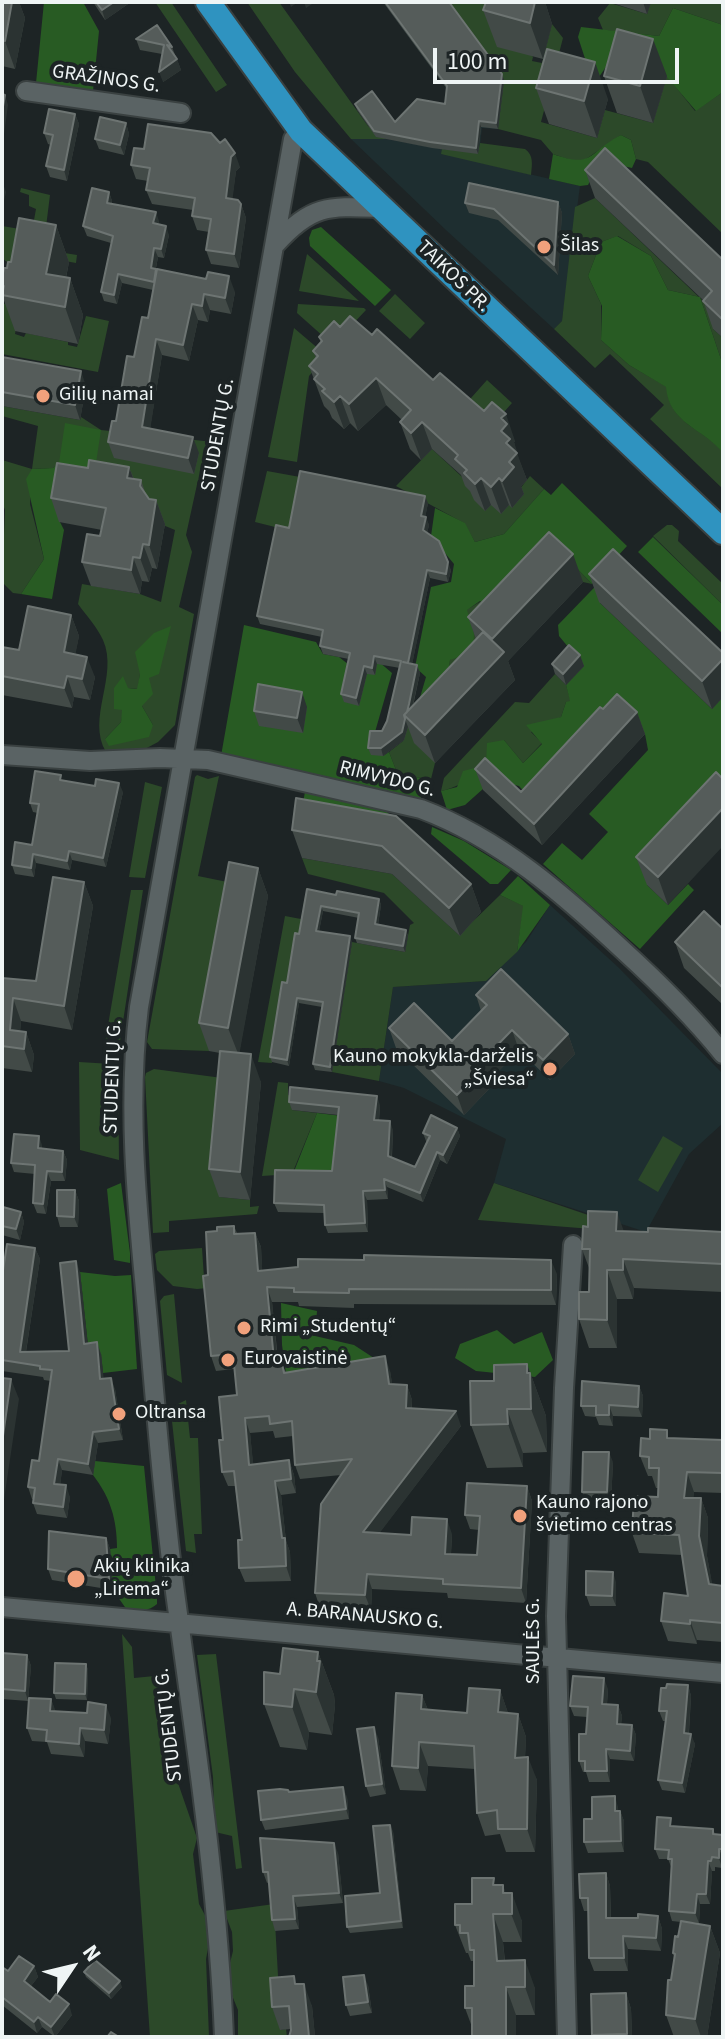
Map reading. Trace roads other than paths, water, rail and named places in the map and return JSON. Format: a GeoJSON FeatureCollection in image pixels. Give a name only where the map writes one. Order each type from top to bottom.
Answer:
{"type":"FeatureCollection","features":[{"type":"Feature","properties":{"kind":"main road","name":"TAIKOS PR."},"geometry":{"type":"LineString","coordinates":[[208,2],[301,131],[723,532]]}},
{"type":"Feature","properties":{"kind":"street","name":"GRAŽINOS G."},"geometry":{"type":"LineString","coordinates":[[26,91],[181,113]]}},
{"type":"Feature","properties":{"kind":"street","name":"STUDENTŲ G."},"geometry":{"type":"LineString","coordinates":[[224,2037],[217,1930],[150,1351],[132,1118],[132,1058],[293,139],[301,131]]}},
{"type":"Feature","properties":{"kind":"street"},"geometry":{"type":"LineString","coordinates":[[276,244],[308,214],[327,208],[381,208]]}},
{"type":"Feature","properties":{"kind":"street","name":"RIMVYDO G."},"geometry":{"type":"LineString","coordinates":[[2,755],[90,761],[208,760],[421,809],[476,835],[523,863],[659,982],[723,1054]]}},
{"type":"Feature","properties":{"kind":"street","name":"SAULĖS G."},"geometry":{"type":"LineString","coordinates":[[567,2037],[556,1657],[564,1388],[573,1245]]}},
{"type":"Feature","properties":{"kind":"street","name":"A. BARANAUSKO G."},"geometry":{"type":"LineString","coordinates":[[2,1607],[723,1673]]}},
{"type":"Feature","properties":{"kind":"place","name":"Šilas"},"geometry":{"type":"Point","coordinates":[544,247]}},
{"type":"Feature","properties":{"kind":"place","name":"Gilių namai"},"geometry":{"type":"Point","coordinates":[43,396]}},
{"type":"Feature","properties":{"kind":"place","name":"Kauno mokykla-darželis „Šviesa“"},"geometry":{"type":"Point","coordinates":[550,1069]}},
{"type":"Feature","properties":{"kind":"place","name":"Rimi „Studentų“"},"geometry":{"type":"Point","coordinates":[244,1328]}},
{"type":"Feature","properties":{"kind":"place","name":"Eurovaistinė"},"geometry":{"type":"Point","coordinates":[228,1360]}},
{"type":"Feature","properties":{"kind":"place","name":"Oltransa"},"geometry":{"type":"Point","coordinates":[119,1414]}},
{"type":"Feature","properties":{"kind":"place","name":"Kauno rajono švietimo centras"},"geometry":{"type":"Point","coordinates":[520,1516]}},
{"type":"Feature","properties":{"kind":"place","name":"Akių klinika „Lirema“"},"geometry":{"type":"Point","coordinates":[76,1579]}}]}
